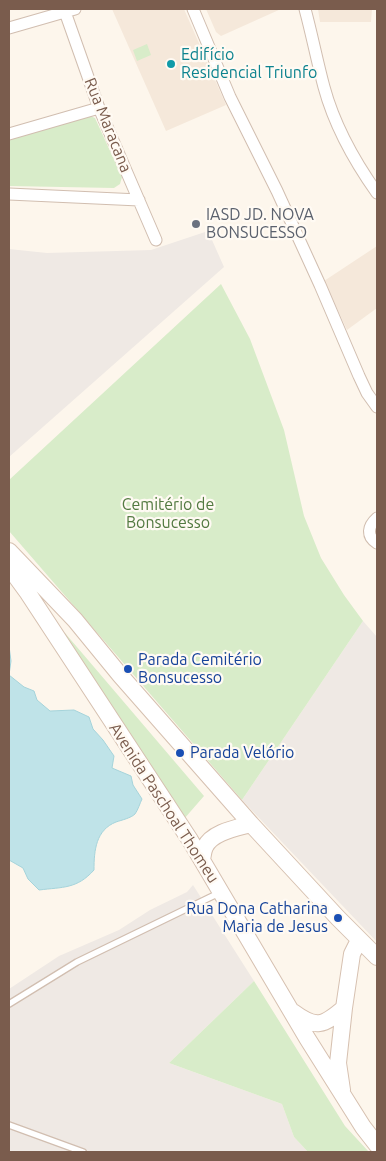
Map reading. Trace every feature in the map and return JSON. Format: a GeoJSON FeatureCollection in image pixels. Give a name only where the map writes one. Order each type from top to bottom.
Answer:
{"type":"FeatureCollection","features":[{"type":"Feature","properties":{"kind":"main road"},"geometry":{"type":"LineString","coordinates":[[9,551],[75,620],[252,824],[377,957]]}},
{"type":"Feature","properties":{"kind":"main road"},"geometry":{"type":"LineString","coordinates":[[9,568],[81,637],[94,644]]}},
{"type":"Feature","properties":{"kind":"main road","name":"Avenida Paschoal Thomeu"},"geometry":{"type":"LineString","coordinates":[[9,568],[28,593],[202,859],[343,1097],[362,1127],[377,1145]]}},
{"type":"Feature","properties":{"kind":"main road"},"geometry":{"type":"LineString","coordinates":[[202,859],[205,846],[216,836],[229,830],[252,824]]}},
{"type":"Feature","properties":{"kind":"main road"},"geometry":{"type":"LineString","coordinates":[[343,1097],[338,1062],[352,954],[359,940]]}},
{"type":"Feature","properties":{"kind":"main road"},"geometry":{"type":"LineString","coordinates":[[291,1011],[305,1021],[316,1024],[329,1021],[344,1008]]}},
{"type":"Feature","properties":{"kind":"street"},"geometry":{"type":"LineString","coordinates":[[193,9],[230,97],[281,199],[367,393],[377,407]]}},
{"type":"Feature","properties":{"kind":"street"},"geometry":{"type":"LineString","coordinates":[[305,9],[324,89],[350,150],[377,193]]}},
{"type":"Feature","properties":{"kind":"street"},"geometry":{"type":"LineString","coordinates":[[9,28],[68,10]]}},
{"type":"Feature","properties":{"kind":"street","name":"Rua Maracana"},"geometry":{"type":"LineString","coordinates":[[68,10],[99,108],[156,240]]}},
{"type":"Feature","properties":{"kind":"street"},"geometry":{"type":"LineString","coordinates":[[9,134],[99,108]]}},
{"type":"Feature","properties":{"kind":"street"},"geometry":{"type":"LineString","coordinates":[[9,194],[139,200]]}},
{"type":"Feature","properties":{"kind":"street"},"geometry":{"type":"LineString","coordinates":[[377,518],[369,530],[369,535],[377,543]]}},
{"type":"Feature","properties":{"kind":"lane"},"geometry":{"type":"LineString","coordinates":[[9,1004],[77,962],[221,892]]}},
{"type":"Feature","properties":{"kind":"lane"},"geometry":{"type":"LineString","coordinates":[[9,1125],[83,1152]]}},
{"type":"Feature","properties":{"kind":"shaded area"},"geometry":{"type":"Polygon","coordinates":[[[112,9],[184,9],[226,105],[166,131],[112,9]]]}},
{"type":"Feature","properties":{"kind":"shaded area"},"geometry":{"type":"Polygon","coordinates":[[[206,9],[281,9],[221,36],[216,32],[206,9]]]}},
{"type":"Feature","properties":{"kind":"shaded area"},"geometry":{"type":"Polygon","coordinates":[[[318,9],[372,9],[371,22],[320,22],[318,9]]]}},
{"type":"Feature","properties":{"kind":"shaded area"},"geometry":{"type":"Polygon","coordinates":[[[208,231],[224,267],[9,457],[9,249],[47,253],[151,250],[208,231]]]}},
{"type":"Feature","properties":{"kind":"shaded area"},"geometry":{"type":"Polygon","coordinates":[[[377,246],[377,308],[347,330],[324,281],[377,246]]]}},
{"type":"Feature","properties":{"kind":"shaded area"},"geometry":{"type":"Polygon","coordinates":[[[363,621],[377,637],[377,942],[242,800],[363,621]]]}},
{"type":"Feature","properties":{"kind":"shaded area"},"geometry":{"type":"Polygon","coordinates":[[[193,885],[254,981],[169,1063],[282,1104],[294,1137],[308,1152],[9,1152],[9,989],[59,956],[119,930],[150,910],[187,892],[193,885]]]}},
{"type":"Feature","properties":{"kind":"green space"},"geometry":{"type":"Polygon","coordinates":[[[147,44],[151,55],[137,61],[133,50],[147,44]]]}},
{"type":"Feature","properties":{"kind":"green space"},"geometry":{"type":"Polygon","coordinates":[[[90,116],[95,118],[122,177],[120,184],[114,188],[9,186],[9,139],[90,116]]]}},
{"type":"Feature","properties":{"kind":"green space","name":"Cemitério de Bonsucesso"},"geometry":{"type":"Polygon","coordinates":[[[221,284],[250,339],[284,430],[304,516],[321,558],[363,621],[242,800],[9,531],[9,480],[221,284]]]}},
{"type":"Feature","properties":{"kind":"green space"},"geometry":{"type":"Polygon","coordinates":[[[65,633],[204,796],[184,819],[66,646],[65,633]]]}},
{"type":"Feature","properties":{"kind":"green space"},"geometry":{"type":"Polygon","coordinates":[[[254,981],[345,1126],[369,1152],[308,1152],[294,1137],[282,1104],[169,1063],[254,981]]]}},
{"type":"Feature","properties":{"kind":"water"},"geometry":{"type":"Polygon","coordinates":[[[9,646],[11,661],[9,675],[9,646]]]}},
{"type":"Feature","properties":{"kind":"water"},"geometry":{"type":"Polygon","coordinates":[[[9,675],[24,687],[34,691],[37,700],[50,711],[74,710],[89,717],[93,729],[114,756],[112,768],[131,776],[133,785],[142,799],[135,814],[116,822],[104,830],[100,835],[96,848],[94,870],[82,881],[69,886],[39,890],[28,879],[23,868],[9,860],[9,675]]]}},
{"type":"Feature","properties":{"kind":"place","name":"Edifício Residencial Triunfo"},"geometry":{"type":"Point","coordinates":[171,64]}},
{"type":"Feature","properties":{"kind":"place","name":"IASD JD. NOVA BONSUCESSO"},"geometry":{"type":"Point","coordinates":[196,224]}},
{"type":"Feature","properties":{"kind":"place","name":"Parada Cemitério Bonsucesso"},"geometry":{"type":"Point","coordinates":[128,669]}},
{"type":"Feature","properties":{"kind":"place","name":"Parada Velório"},"geometry":{"type":"Point","coordinates":[180,753]}},
{"type":"Feature","properties":{"kind":"place","name":"Rua Dona Catharina Maria de Jesus"},"geometry":{"type":"Point","coordinates":[338,918]}}]}
